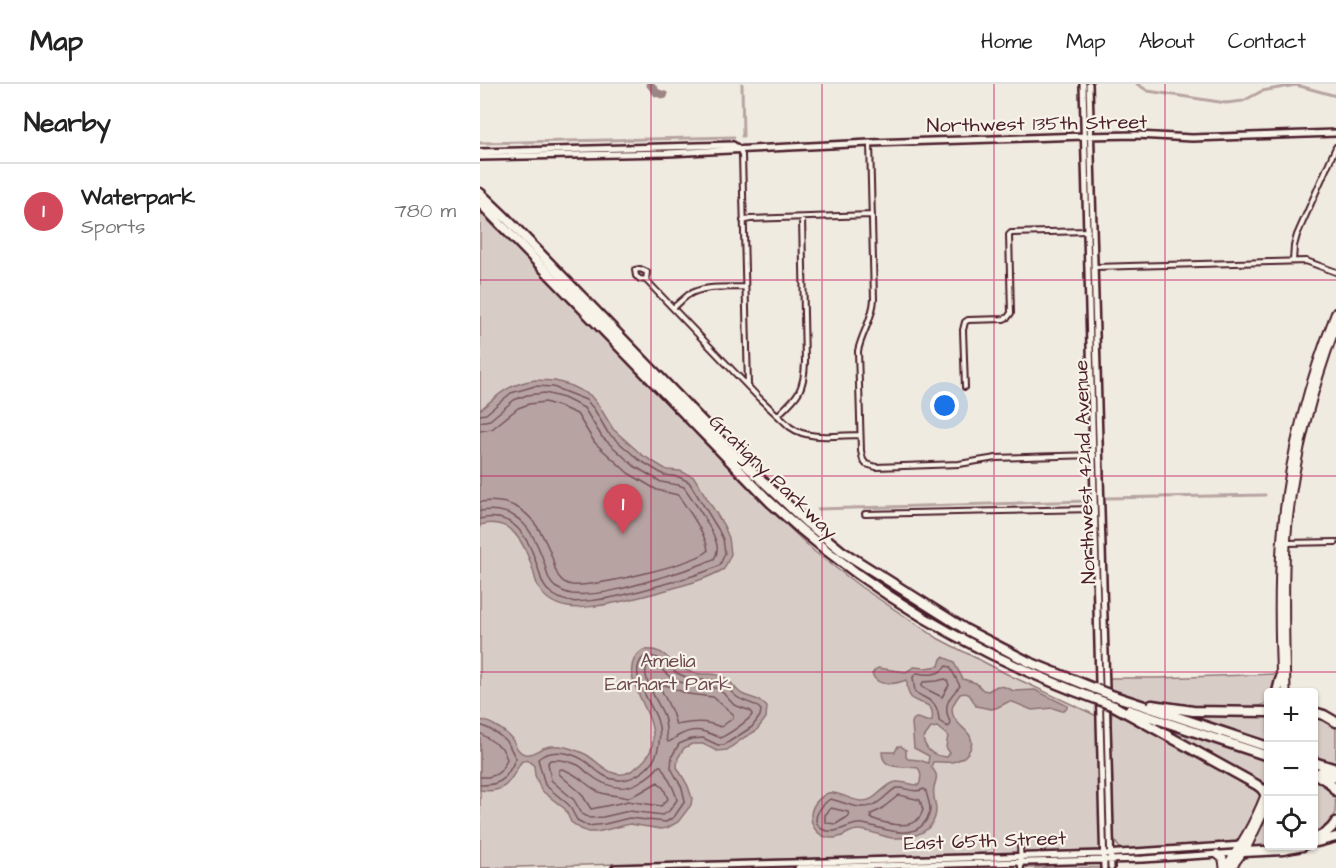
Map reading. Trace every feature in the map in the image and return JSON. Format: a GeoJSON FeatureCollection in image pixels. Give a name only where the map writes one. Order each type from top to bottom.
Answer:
{"type":"FeatureCollection","features":[{"type":"Feature","properties":{"kind":"highway","name":"Gratigny Parkway"},"geometry":{"type":"LineString","coordinates":[[480,193],[731,451],[807,523],[843,552],[965,629],[1029,662],[1096,694],[1264,754]]}},
{"type":"Feature","properties":{"kind":"highway","name":"Gratigny Parkway"},"geometry":{"type":"LineString","coordinates":[[480,203],[762,494],[829,554],[888,596],[936,626],[987,653],[1052,683],[1096,694]]}},
{"type":"Feature","properties":{"kind":"highway"},"geometry":{"type":"LineString","coordinates":[[1279,688],[1280,680]]}},
{"type":"Feature","properties":{"kind":"highway","name":"Gratigny Parkway"},"geometry":{"type":"LineString","coordinates":[[1114,701],[1138,705],[1264,745]]}},
{"type":"Feature","properties":{"kind":"highway"},"geometry":{"type":"LineString","coordinates":[[1114,701],[1178,709],[1264,712]]}},
{"type":"Feature","properties":{"kind":"highway"},"geometry":{"type":"LineString","coordinates":[[1114,701],[1264,791]]}},
{"type":"Feature","properties":{"kind":"highway"},"geometry":{"type":"LineString","coordinates":[[1246,711],[1264,706]]}},
{"type":"Feature","properties":{"kind":"highway"},"geometry":{"type":"LineString","coordinates":[[1318,713],[1336,722]]}},
{"type":"Feature","properties":{"kind":"highway"},"geometry":{"type":"LineString","coordinates":[[1318,763],[1336,769]]}},
{"type":"Feature","properties":{"kind":"highway"},"geometry":{"type":"LineString","coordinates":[[1318,772],[1336,777]]}},
{"type":"Feature","properties":{"kind":"highway"},"geometry":{"type":"LineString","coordinates":[[1318,774],[1336,791]]}},
{"type":"Feature","properties":{"kind":"highway"},"geometry":{"type":"LineString","coordinates":[[1318,836],[1331,829],[1336,822]]}},
{"type":"Feature","properties":{"kind":"highway"},"geometry":{"type":"LineString","coordinates":[[1318,842],[1336,837]]}},
{"type":"Feature","properties":{"kind":"highway"},"geometry":{"type":"LineString","coordinates":[[1242,849],[1264,850]]}},
{"type":"Feature","properties":{"kind":"main road","name":"Northwest 42nd Avenue"},"geometry":{"type":"LineString","coordinates":[[1083,84],[1094,231],[1111,868]]}},
{"type":"Feature","properties":{"kind":"main road","name":"Northwest 42nd Avenue"},"geometry":{"type":"LineString","coordinates":[[1089,84],[1087,231],[1104,868]]}},
{"type":"Feature","properties":{"kind":"main road","name":"Northwest 135th Street"},"geometry":{"type":"LineString","coordinates":[[480,152],[668,153],[739,148],[1087,136],[1137,135],[1192,138],[1336,133]]}},
{"type":"Feature","properties":{"kind":"main road","name":"Northwest 135th Street"},"geometry":{"type":"LineString","coordinates":[[480,157],[559,153]]}},
{"type":"Feature","properties":{"kind":"main road"},"geometry":{"type":"LineString","coordinates":[[1088,268],[1095,267]]}},
{"type":"Feature","properties":{"kind":"main road"},"geometry":{"type":"LineString","coordinates":[[1280,680],[1279,601],[1288,482],[1313,375],[1336,312]]}},
{"type":"Feature","properties":{"kind":"main road"},"geometry":{"type":"LineString","coordinates":[[1286,688],[1284,544],[1303,432],[1321,367],[1336,326]]}},
{"type":"Feature","properties":{"kind":"main road"},"geometry":{"type":"LineString","coordinates":[[1091,388],[1098,388]]}},
{"type":"Feature","properties":{"kind":"main road"},"geometry":{"type":"LineString","coordinates":[[1092,421],[1099,421]]}},
{"type":"Feature","properties":{"kind":"main road"},"geometry":{"type":"LineString","coordinates":[[1096,570],[1103,570]]}},
{"type":"Feature","properties":{"kind":"main road"},"geometry":{"type":"LineString","coordinates":[[1098,640],[1105,640]]}},
{"type":"Feature","properties":{"kind":"main road"},"geometry":{"type":"LineString","coordinates":[[1231,868],[1267,796]]}},
{"type":"Feature","properties":{"kind":"main road"},"geometry":{"type":"LineString","coordinates":[[1224,868],[1242,849]]}},
{"type":"Feature","properties":{"kind":"main road","name":"East 65th Street"},"geometry":{"type":"LineString","coordinates":[[1111,857],[1242,849]]}},
{"type":"Feature","properties":{"kind":"main road","name":"East 65th Street"},"geometry":{"type":"LineString","coordinates":[[615,868],[1021,862],[1217,854],[1242,849]]}},
{"type":"Feature","properties":{"kind":"main road"},"geometry":{"type":"LineString","coordinates":[[1217,854],[1223,859],[1224,868]]}},
{"type":"Feature","properties":{"kind":"main road","name":"East 65th Street"},"geometry":{"type":"LineString","coordinates":[[798,868],[847,865]]}},
{"type":"Feature","properties":{"kind":"street"},"geometry":{"type":"LineString","coordinates":[[870,143],[874,299],[871,317],[858,351],[861,455],[866,464],[876,467],[945,465],[996,458],[1100,455]]}},
{"type":"Feature","properties":{"kind":"street"},"geometry":{"type":"LineString","coordinates":[[1293,261],[1297,235],[1336,147]]}},
{"type":"Feature","properties":{"kind":"street"},"geometry":{"type":"LineString","coordinates":[[739,148],[742,155],[748,386]]}},
{"type":"Feature","properties":{"kind":"street"},"geometry":{"type":"LineString","coordinates":[[743,221],[872,215]]}},
{"type":"Feature","properties":{"kind":"street"},"geometry":{"type":"LineString","coordinates":[[778,415],[794,400],[801,389],[806,362],[802,218]]}},
{"type":"Feature","properties":{"kind":"street"},"geometry":{"type":"LineString","coordinates":[[965,387],[963,330],[965,322],[1004,319],[1011,313],[1008,238],[1011,233],[1094,231]]}},
{"type":"Feature","properties":{"kind":"street"},"geometry":{"type":"LineString","coordinates":[[1095,267],[1306,261],[1336,272]]}},
{"type":"Feature","properties":{"kind":"street"},"geometry":{"type":"LineString","coordinates":[[648,282],[748,386],[795,431],[809,435],[860,435]]}},
{"type":"Feature","properties":{"kind":"street"},"geometry":{"type":"LineString","coordinates":[[673,308],[695,291],[745,288]]}},
{"type":"Feature","properties":{"kind":"street"},"geometry":{"type":"LineString","coordinates":[[865,514],[1094,509]]}},
{"type":"Feature","properties":{"kind":"street"},"geometry":{"type":"LineString","coordinates":[[1284,544],[1336,542]]}},
{"type":"Feature","properties":{"kind":"street"},"geometry":{"type":"LineString","coordinates":[[1020,844],[1021,862]]}},
{"type":"Feature","properties":{"kind":"green space","name":"Amelia Earhart Park"},"geometry":{"type":"Polygon","coordinates":[[[480,213],[523,254],[759,499],[815,552],[861,587],[939,639],[1097,716],[1101,850],[480,868],[480,213]]]}},
{"type":"Feature","properties":{"kind":"green space"},"geometry":{"type":"Polygon","coordinates":[[[1276,674],[1275,688],[1264,688],[1264,704],[1244,709],[1192,708],[1160,704],[1109,689],[1109,678],[1276,674]]]}},
{"type":"Feature","properties":{"kind":"green space"},"geometry":{"type":"Polygon","coordinates":[[[1163,708],[1264,713],[1264,742],[1163,708]]]}},
{"type":"Feature","properties":{"kind":"green space"},"geometry":{"type":"Polygon","coordinates":[[[1112,711],[1124,715],[1263,793],[1257,813],[1238,843],[1121,850],[1114,840],[1112,711]]]}},
{"type":"Feature","properties":{"kind":"green space"},"geometry":{"type":"Polygon","coordinates":[[[1318,716],[1336,726],[1336,764],[1318,758],[1318,716]]]}},
{"type":"Feature","properties":{"kind":"green space"},"geometry":{"type":"Polygon","coordinates":[[[1140,718],[1264,760],[1264,788],[1140,718]]]}},
{"type":"Feature","properties":{"kind":"green space"},"geometry":{"type":"Polygon","coordinates":[[[1318,778],[1335,794],[1334,816],[1327,829],[1318,834],[1318,778]]]}},
{"type":"Feature","properties":{"kind":"green space"},"geometry":{"type":"Polygon","coordinates":[[[1264,815],[1264,848],[1251,849],[1249,847],[1264,815]]]}},
{"type":"Feature","properties":{"kind":"green space"},"geometry":{"type":"Polygon","coordinates":[[[1098,863],[1101,868],[1026,868],[1028,865],[1098,863]]]}},
{"type":"Feature","properties":{"kind":"water"},"geometry":{"type":"Polygon","coordinates":[[[535,380],[555,381],[590,395],[613,429],[642,455],[667,470],[680,471],[694,477],[729,538],[731,554],[724,569],[679,587],[596,606],[571,608],[554,602],[541,592],[530,560],[516,534],[501,525],[491,523],[480,525],[480,410],[510,387],[535,380]]]}},
{"type":"Feature","properties":{"kind":"water"},"geometry":{"type":"Polygon","coordinates":[[[643,650],[658,651],[678,666],[691,672],[721,676],[742,694],[758,700],[767,707],[766,718],[756,731],[727,750],[717,751],[703,744],[692,744],[684,748],[678,758],[677,767],[692,798],[691,805],[678,822],[661,829],[630,824],[588,832],[571,822],[565,809],[541,790],[534,766],[527,761],[521,762],[506,785],[496,790],[480,790],[480,720],[504,731],[522,753],[530,754],[551,746],[563,747],[587,755],[613,773],[625,774],[631,771],[648,756],[653,740],[651,724],[632,676],[633,662],[643,650]]]}},
{"type":"Feature","properties":{"kind":"water"},"geometry":{"type":"Polygon","coordinates":[[[943,657],[953,661],[963,679],[976,683],[983,690],[988,691],[997,686],[1014,691],[1035,690],[1068,706],[1062,711],[1053,708],[1032,710],[1008,702],[991,709],[976,706],[969,694],[960,694],[953,706],[952,714],[971,737],[971,746],[967,753],[956,761],[933,762],[931,767],[936,775],[934,791],[936,809],[932,824],[927,829],[914,836],[899,838],[860,830],[833,838],[819,834],[813,826],[811,812],[820,798],[826,794],[833,793],[867,801],[896,782],[919,785],[921,776],[918,768],[890,765],[883,758],[882,752],[895,752],[898,746],[901,746],[906,750],[908,759],[928,763],[929,756],[914,748],[912,723],[916,718],[932,721],[931,709],[912,698],[908,692],[906,680],[892,684],[882,683],[872,674],[878,668],[906,672],[914,667],[939,666],[943,657]],[[937,727],[931,728],[923,739],[932,752],[938,756],[947,757],[950,753],[946,747],[948,736],[937,727]]]}},
{"type":"Feature","properties":{"kind":"waterway"},"geometry":{"type":"LineString","coordinates":[[742,84],[742,136]]}},
{"type":"Feature","properties":{"kind":"waterway"},"geometry":{"type":"LineString","coordinates":[[1137,84],[1148,91],[1226,103],[1243,101],[1262,91],[1296,85],[1336,96]]}},
{"type":"Feature","properties":{"kind":"waterway"},"geometry":{"type":"LineString","coordinates":[[480,143],[734,137]]}},
{"type":"Feature","properties":{"kind":"waterway"},"geometry":{"type":"LineString","coordinates":[[1107,498],[1265,495]]}},
{"type":"Feature","properties":{"kind":"waterway"},"geometry":{"type":"LineString","coordinates":[[818,509],[1089,501]]}},
{"type":"Feature","properties":{"kind":"taxiway"},"geometry":{"type":"LineString","coordinates":[[650,84],[657,93],[664,95]]}},
{"type":"Feature","properties":{"kind":"place","name":"Waterpark"},"geometry":{"type":"Point","coordinates":[623,534]}}]}
